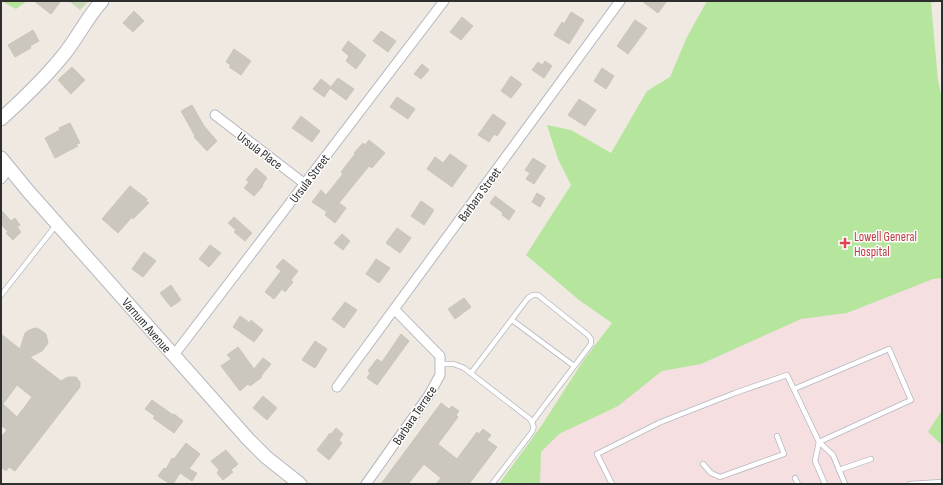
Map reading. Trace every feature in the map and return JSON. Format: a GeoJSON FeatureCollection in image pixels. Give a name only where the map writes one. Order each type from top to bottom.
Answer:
{"type":"FeatureCollection","features":[{"type":"Feature","properties":{"kind":"main road"},"geometry":{"type":"LineString","coordinates":[[1,119],[62,58],[95,8],[102,1]]}},
{"type":"Feature","properties":{"kind":"main road","name":"Varnum Avenue"},"geometry":{"type":"LineString","coordinates":[[4,168],[57,223],[248,439],[266,457],[300,484]]}},
{"type":"Feature","properties":{"kind":"street","name":"Ursula Street"},"geometry":{"type":"LineString","coordinates":[[174,355],[444,1]]}},
{"type":"Feature","properties":{"kind":"street","name":"Barbara Street"},"geometry":{"type":"LineString","coordinates":[[337,387],[620,1]]}},
{"type":"Feature","properties":{"kind":"street","name":"Ursula Place"},"geometry":{"type":"LineString","coordinates":[[215,116],[305,184]]}},
{"type":"Feature","properties":{"kind":"street"},"geometry":{"type":"LineString","coordinates":[[394,309],[440,356],[440,364]]}},
{"type":"Feature","properties":{"kind":"street","name":"Barbara Terrace"},"geometry":{"type":"LineString","coordinates":[[366,484],[429,395],[440,376],[440,364]]}},
{"type":"Feature","properties":{"kind":"lane"},"geometry":{"type":"LineString","coordinates":[[1,295],[57,223]]}},
{"type":"Feature","properties":{"kind":"lane"},"geometry":{"type":"LineString","coordinates":[[471,373],[528,298],[533,295],[538,296],[588,335],[591,339],[591,344],[532,422]]}},
{"type":"Feature","properties":{"kind":"lane"},"geometry":{"type":"LineString","coordinates":[[512,320],[574,366]]}},
{"type":"Feature","properties":{"kind":"lane"},"geometry":{"type":"LineString","coordinates":[[794,389],[889,349],[911,400],[819,442]]}},
{"type":"Feature","properties":{"kind":"lane"},"geometry":{"type":"LineString","coordinates":[[440,364],[459,365],[532,422],[534,428],[532,432],[492,484]]}},
{"type":"Feature","properties":{"kind":"lane"},"geometry":{"type":"LineString","coordinates":[[611,482],[597,454],[661,422],[735,393],[787,375],[819,442],[833,455],[845,484]]}},
{"type":"Feature","properties":{"kind":"lane"},"geometry":{"type":"LineString","coordinates":[[703,464],[711,473],[720,477],[784,454],[777,436]]}},
{"type":"Feature","properties":{"kind":"lane"},"geometry":{"type":"LineString","coordinates":[[819,442],[815,461],[825,484]]}},
{"type":"Feature","properties":{"kind":"lane"},"geometry":{"type":"LineString","coordinates":[[839,470],[871,459]]}},
{"type":"Feature","properties":{"kind":"lane"},"geometry":{"type":"LineString","coordinates":[[795,478],[798,484]]}},
{"type":"Feature","properties":{"kind":"lane"},"geometry":{"type":"LineString","coordinates":[[910,484],[942,482]]}},
{"type":"Feature","properties":{"kind":"shaded area","name":"Lowell General Hospital"},"geometry":{"type":"Polygon","coordinates":[[[942,156],[942,484],[503,484],[619,330],[942,156]]]}},
{"type":"Feature","properties":{"kind":"green space"},"geometry":{"type":"Polygon","coordinates":[[[1,1],[27,1],[16,9],[1,1]]]}},
{"type":"Feature","properties":{"kind":"green space"},"geometry":{"type":"Polygon","coordinates":[[[69,1],[89,1],[80,10],[69,1]]]}},
{"type":"Feature","properties":{"kind":"green space"},"geometry":{"type":"Polygon","coordinates":[[[707,1],[940,1],[931,3],[938,80],[942,99],[942,278],[933,279],[847,313],[801,319],[701,364],[662,371],[618,406],[559,434],[541,452],[540,484],[499,484],[542,425],[583,361],[612,323],[579,300],[526,255],[571,185],[558,159],[547,125],[571,130],[611,153],[647,91],[670,77],[687,37],[707,1]]]}},
{"type":"Feature","properties":{"kind":"green space"},"geometry":{"type":"Polygon","coordinates":[[[942,410],[942,445],[928,432],[942,410]]]}},
{"type":"Feature","properties":{"kind":"building"},"geometry":{"type":"Polygon","coordinates":[[[34,1],[61,1],[51,14],[34,1]]]}},
{"type":"Feature","properties":{"kind":"building"},"geometry":{"type":"Polygon","coordinates":[[[642,1],[667,1],[658,13],[642,1]]]}},
{"type":"Feature","properties":{"kind":"building"},"geometry":{"type":"Polygon","coordinates":[[[134,11],[144,21],[133,32],[123,23],[134,11]]]}},
{"type":"Feature","properties":{"kind":"building"},"geometry":{"type":"Polygon","coordinates":[[[571,12],[584,20],[569,44],[554,35],[562,22],[564,24],[571,12]]]}},
{"type":"Feature","properties":{"kind":"building"},"geometry":{"type":"Polygon","coordinates":[[[462,17],[473,26],[461,40],[450,32],[462,17]]]}},
{"type":"Feature","properties":{"kind":"building"},"geometry":{"type":"Polygon","coordinates":[[[635,20],[647,28],[628,54],[617,46],[635,20]]]}},
{"type":"Feature","properties":{"kind":"building"},"geometry":{"type":"Polygon","coordinates":[[[33,30],[39,41],[30,46],[31,48],[15,57],[8,45],[33,30]]]}},
{"type":"Feature","properties":{"kind":"building"},"geometry":{"type":"Polygon","coordinates":[[[381,31],[396,41],[388,52],[373,41],[381,31]]]}},
{"type":"Feature","properties":{"kind":"building"},"geometry":{"type":"Polygon","coordinates":[[[348,41],[366,55],[356,69],[346,61],[349,56],[342,50],[348,41]]]}},
{"type":"Feature","properties":{"kind":"building"},"geometry":{"type":"Polygon","coordinates":[[[234,49],[251,61],[241,75],[229,67],[231,65],[226,62],[234,49]]]}},
{"type":"Feature","properties":{"kind":"building"},"geometry":{"type":"Polygon","coordinates":[[[545,61],[552,66],[544,78],[532,70],[538,62],[542,65],[545,61]]]}},
{"type":"Feature","properties":{"kind":"building"},"geometry":{"type":"Polygon","coordinates":[[[422,64],[429,70],[421,79],[414,74],[422,64]]]}},
{"type":"Feature","properties":{"kind":"building"},"geometry":{"type":"Polygon","coordinates":[[[72,67],[85,80],[71,94],[58,80],[72,67]]]}},
{"type":"Feature","properties":{"kind":"building"},"geometry":{"type":"Polygon","coordinates":[[[602,68],[614,76],[606,89],[594,81],[602,68]]]}},
{"type":"Feature","properties":{"kind":"building"},"geometry":{"type":"Polygon","coordinates":[[[511,76],[522,84],[511,98],[501,91],[511,76]]]}},
{"type":"Feature","properties":{"kind":"building"},"geometry":{"type":"Polygon","coordinates":[[[338,78],[354,89],[346,100],[330,88],[338,78]]]}},
{"type":"Feature","properties":{"kind":"building"},"geometry":{"type":"Polygon","coordinates":[[[321,79],[331,87],[324,97],[313,89],[321,79]]]}},
{"type":"Feature","properties":{"kind":"building"},"geometry":{"type":"Polygon","coordinates":[[[397,97],[415,109],[408,119],[390,107],[397,97]]]}},
{"type":"Feature","properties":{"kind":"building"},"geometry":{"type":"Polygon","coordinates":[[[579,99],[596,110],[585,126],[568,115],[579,99]]]}},
{"type":"Feature","properties":{"kind":"building"},"geometry":{"type":"Polygon","coordinates":[[[192,105],[204,126],[217,141],[207,151],[194,137],[195,136],[181,111],[192,105]]]}},
{"type":"Feature","properties":{"kind":"building"},"geometry":{"type":"Polygon","coordinates":[[[493,114],[506,123],[497,136],[494,134],[489,142],[478,135],[493,114]]]}},
{"type":"Feature","properties":{"kind":"building"},"geometry":{"type":"Polygon","coordinates":[[[301,116],[320,131],[312,142],[292,128],[301,116]]]}},
{"type":"Feature","properties":{"kind":"building"},"geometry":{"type":"Polygon","coordinates":[[[70,123],[80,143],[76,144],[78,146],[55,158],[45,138],[60,130],[59,128],[70,123]]]}},
{"type":"Feature","properties":{"kind":"building"},"geometry":{"type":"Polygon","coordinates":[[[369,140],[385,153],[372,168],[369,166],[339,203],[346,208],[335,223],[325,215],[327,212],[312,202],[321,190],[326,195],[343,174],[341,172],[355,154],[354,153],[363,143],[365,145],[369,140]]]}},
{"type":"Feature","properties":{"kind":"building"},"geometry":{"type":"Polygon","coordinates":[[[450,154],[467,166],[452,187],[427,169],[435,157],[443,163],[450,154]]]}},
{"type":"Feature","properties":{"kind":"building"},"geometry":{"type":"Polygon","coordinates":[[[533,158],[546,166],[534,184],[526,179],[530,173],[525,170],[533,158]]]}},
{"type":"Feature","properties":{"kind":"building"},"geometry":{"type":"Polygon","coordinates":[[[256,168],[267,178],[262,185],[263,186],[254,196],[244,188],[249,182],[246,180],[256,168]]]}},
{"type":"Feature","properties":{"kind":"building"},"geometry":{"type":"Polygon","coordinates":[[[130,186],[147,199],[146,201],[149,203],[133,219],[132,217],[118,233],[102,219],[130,186]]]}},
{"type":"Feature","properties":{"kind":"building"},"geometry":{"type":"Polygon","coordinates":[[[537,193],[545,198],[540,207],[532,202],[537,193]]]}},
{"type":"Feature","properties":{"kind":"building"},"geometry":{"type":"Polygon","coordinates":[[[495,196],[515,211],[509,220],[502,215],[503,213],[490,203],[495,196]]]}},
{"type":"Feature","properties":{"kind":"building"},"geometry":{"type":"Polygon","coordinates":[[[421,201],[434,210],[424,225],[411,216],[421,201]]]}},
{"type":"Feature","properties":{"kind":"building"},"geometry":{"type":"Polygon","coordinates":[[[1,210],[11,221],[15,218],[20,225],[17,227],[21,232],[13,240],[6,233],[8,232],[1,224],[1,210]]]}},
{"type":"Feature","properties":{"kind":"building"},"geometry":{"type":"Polygon","coordinates":[[[234,217],[252,233],[245,241],[234,232],[236,230],[228,223],[234,217]]]}},
{"type":"Feature","properties":{"kind":"building"},"geometry":{"type":"Polygon","coordinates":[[[397,228],[411,238],[400,253],[386,243],[397,228]]]}},
{"type":"Feature","properties":{"kind":"building"},"geometry":{"type":"Polygon","coordinates":[[[342,234],[350,241],[343,250],[334,243],[342,234]]]}},
{"type":"Feature","properties":{"kind":"building"},"geometry":{"type":"Polygon","coordinates":[[[210,245],[221,253],[209,267],[199,259],[210,245]]]}},
{"type":"Feature","properties":{"kind":"building"},"geometry":{"type":"Polygon","coordinates":[[[144,252],[156,261],[143,277],[132,269],[144,252]]]}},
{"type":"Feature","properties":{"kind":"building"},"geometry":{"type":"Polygon","coordinates":[[[283,259],[298,271],[291,280],[293,282],[285,292],[282,289],[274,299],[265,292],[281,271],[276,267],[283,259]]]}},
{"type":"Feature","properties":{"kind":"building"},"geometry":{"type":"Polygon","coordinates":[[[376,259],[390,268],[379,283],[366,274],[376,259]]]}},
{"type":"Feature","properties":{"kind":"building"},"geometry":{"type":"Polygon","coordinates":[[[171,285],[181,300],[171,307],[160,293],[171,285]]]}},
{"type":"Feature","properties":{"kind":"building"},"geometry":{"type":"Polygon","coordinates":[[[464,298],[471,307],[455,319],[448,309],[464,298]]]}},
{"type":"Feature","properties":{"kind":"building"},"geometry":{"type":"Polygon","coordinates":[[[345,302],[357,310],[344,328],[332,319],[345,302]]]}},
{"type":"Feature","properties":{"kind":"building"},"geometry":{"type":"Polygon","coordinates":[[[240,316],[250,323],[251,320],[263,330],[254,342],[233,327],[240,316]]]}},
{"type":"Feature","properties":{"kind":"building"},"geometry":{"type":"Polygon","coordinates":[[[35,328],[39,329],[46,334],[48,343],[42,351],[30,357],[61,381],[68,377],[76,377],[80,382],[80,387],[15,471],[9,467],[6,471],[1,467],[1,437],[7,430],[1,425],[1,334],[20,349],[25,333],[35,328]],[[17,385],[3,404],[17,417],[32,397],[17,385]]]}},
{"type":"Feature","properties":{"kind":"building"},"geometry":{"type":"Polygon","coordinates":[[[401,334],[409,341],[377,385],[367,378],[370,373],[368,371],[377,359],[382,362],[401,334]]]}},
{"type":"Feature","properties":{"kind":"building"},"geometry":{"type":"Polygon","coordinates":[[[315,341],[327,349],[315,368],[302,360],[315,341]]]}},
{"type":"Feature","properties":{"kind":"building"},"geometry":{"type":"Polygon","coordinates":[[[238,347],[254,369],[263,358],[271,364],[261,376],[262,377],[250,386],[248,384],[240,391],[221,366],[231,359],[227,355],[238,347]]]}},
{"type":"Feature","properties":{"kind":"building"},"geometry":{"type":"Polygon","coordinates":[[[263,396],[277,408],[267,420],[253,408],[263,396]]]}},
{"type":"Feature","properties":{"kind":"building"},"geometry":{"type":"Polygon","coordinates":[[[152,400],[183,421],[174,433],[153,418],[155,416],[145,409],[152,400]]]}},
{"type":"Feature","properties":{"kind":"building"},"geometry":{"type":"Polygon","coordinates":[[[441,403],[449,409],[452,406],[459,411],[456,415],[458,417],[438,444],[457,459],[477,432],[479,434],[483,429],[491,435],[487,440],[497,447],[469,484],[436,484],[441,478],[424,464],[408,484],[381,484],[441,403]]]}},
{"type":"Feature","properties":{"kind":"building"},"geometry":{"type":"Polygon","coordinates":[[[336,428],[343,434],[339,440],[342,443],[329,460],[317,450],[330,433],[331,434],[336,428]]]}},
{"type":"Feature","properties":{"kind":"building"},"geometry":{"type":"Polygon","coordinates":[[[186,443],[200,454],[189,469],[197,473],[192,481],[180,473],[173,484],[170,484],[158,476],[164,468],[166,469],[172,458],[174,459],[186,443]]]}},
{"type":"Feature","properties":{"kind":"building"},"geometry":{"type":"Polygon","coordinates":[[[226,450],[238,464],[231,470],[233,472],[223,480],[217,473],[219,470],[211,461],[226,450]]]}},
{"type":"Feature","properties":{"kind":"place","name":"Lowell General Hospital"},"geometry":{"type":"Point","coordinates":[845,243]}}]}
